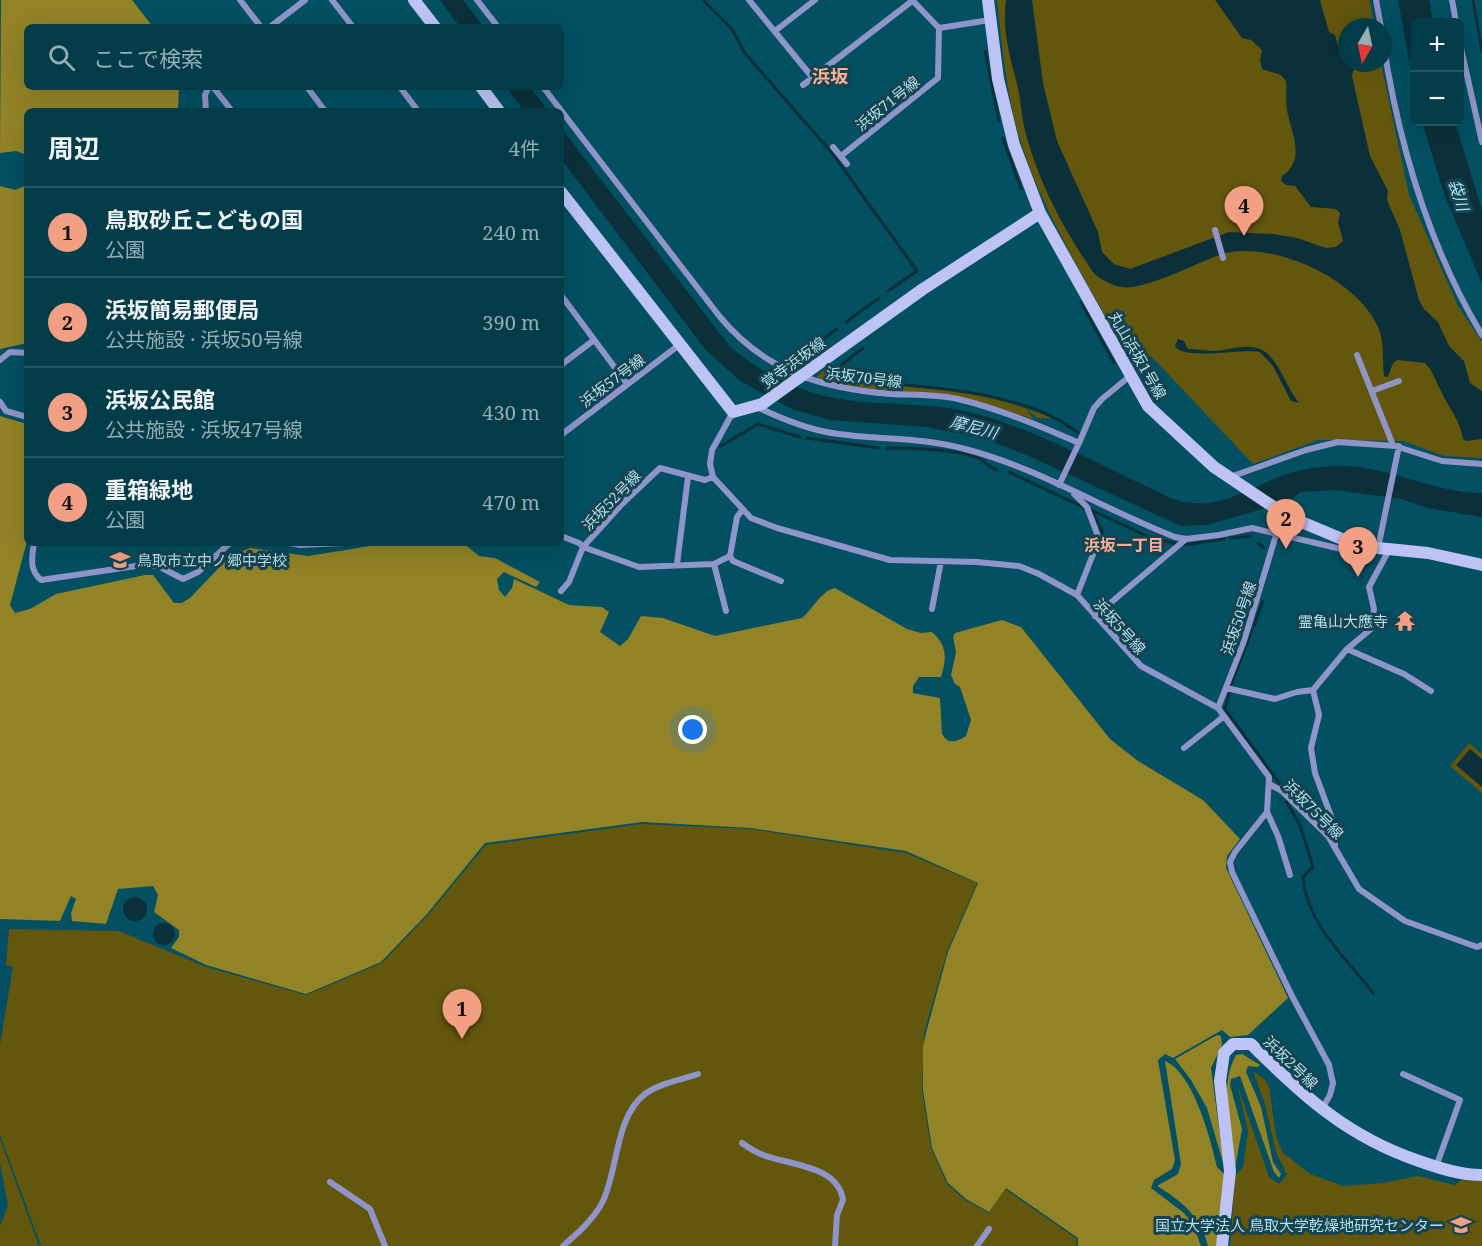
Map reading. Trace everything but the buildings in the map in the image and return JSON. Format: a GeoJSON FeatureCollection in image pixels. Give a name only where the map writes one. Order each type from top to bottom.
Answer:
{"type":"FeatureCollection","features":[{"type":"Feature","properties":{"kind":"street"},"geometry":{"type":"LineString","coordinates":[[240,0],[259,24]]}},
{"type":"Feature","properties":{"kind":"street"},"geometry":{"type":"LineString","coordinates":[[274,24],[305,0]]}},
{"type":"Feature","properties":{"kind":"street"},"geometry":{"type":"LineString","coordinates":[[332,0],[351,24]]}},
{"type":"Feature","properties":{"kind":"street"},"geometry":{"type":"LineString","coordinates":[[414,0],[433,24]]}},
{"type":"Feature","properties":{"kind":"street"},"geometry":{"type":"LineString","coordinates":[[477,0],[496,24]]}},
{"type":"Feature","properties":{"kind":"street"},"geometry":{"type":"LineString","coordinates":[[749,0],[812,77]]}},
{"type":"Feature","properties":{"kind":"street"},"geometry":{"type":"LineString","coordinates":[[775,31],[815,0]]}},
{"type":"Feature","properties":{"kind":"street"},"geometry":{"type":"LineString","coordinates":[[803,85],[912,0],[939,28],[990,20]]}},
{"type":"Feature","properties":{"kind":"street","name":"丸山浜坂1号線"},"geometry":{"type":"LineString","coordinates":[[988,0],[998,80],[1014,145],[1040,213],[1148,406],[1214,467],[1287,516],[1342,539],[1383,549],[1428,553],[1482,565]]}},
{"type":"Feature","properties":{"kind":"street"},"geometry":{"type":"LineString","coordinates":[[1376,0],[1379,18]]}},
{"type":"Feature","properties":{"kind":"street"},"geometry":{"type":"LineString","coordinates":[[1452,0],[1455,18]]}},
{"type":"Feature","properties":{"kind":"street","name":"浜坂71号線"},"geometry":{"type":"LineString","coordinates":[[841,156],[938,78],[939,28]]}},
{"type":"Feature","properties":{"kind":"street"},"geometry":{"type":"LineString","coordinates":[[1464,62],[1482,142]]}},
{"type":"Feature","properties":{"kind":"street"},"geometry":{"type":"LineString","coordinates":[[1388,72],[1418,197],[1449,276],[1482,335]]}},
{"type":"Feature","properties":{"kind":"street"},"geometry":{"type":"LineString","coordinates":[[206,108],[205,95],[208,90]]}},
{"type":"Feature","properties":{"kind":"street"},"geometry":{"type":"LineString","coordinates":[[215,90],[230,108]]}},
{"type":"Feature","properties":{"kind":"street"},"geometry":{"type":"LineString","coordinates":[[309,90],[323,108]]}},
{"type":"Feature","properties":{"kind":"street"},"geometry":{"type":"LineString","coordinates":[[402,90],[416,108]]}},
{"type":"Feature","properties":{"kind":"street"},"geometry":{"type":"LineString","coordinates":[[483,90],[497,108]]}},
{"type":"Feature","properties":{"kind":"street","name":"浜坂70号線"},"geometry":{"type":"LineString","coordinates":[[545,90],[559,108]]}},
{"type":"Feature","properties":{"kind":"street","name":"浜坂70号線"},"geometry":{"type":"LineString","coordinates":[[564,114],[734,333],[757,354],[796,378],[850,390],[957,399],[999,410],[1079,443]]}},
{"type":"Feature","properties":{"kind":"street"},"geometry":{"type":"LineString","coordinates":[[833,147],[848,164]]}},
{"type":"Feature","properties":{"kind":"street"},"geometry":{"type":"LineString","coordinates":[[564,196],[733,412],[712,450],[710,464],[713,477]]}},
{"type":"Feature","properties":{"kind":"street","name":"覚寺浜坂線"},"geometry":{"type":"LineString","coordinates":[[733,412],[758,405],[923,289],[1040,213]]}},
{"type":"Feature","properties":{"kind":"street"},"geometry":{"type":"LineString","coordinates":[[1215,230],[1223,258]]}},
{"type":"Feature","properties":{"kind":"street"},"geometry":{"type":"LineString","coordinates":[[564,299],[627,384]]}},
{"type":"Feature","properties":{"kind":"street"},"geometry":{"type":"LineString","coordinates":[[564,363],[594,340]]}},
{"type":"Feature","properties":{"kind":"street","name":"浜坂57号線"},"geometry":{"type":"LineString","coordinates":[[564,433],[679,345]]}},
{"type":"Feature","properties":{"kind":"street"},"geometry":{"type":"LineString","coordinates":[[0,360],[10,352],[24,353]]}},
{"type":"Feature","properties":{"kind":"street"},"geometry":{"type":"LineString","coordinates":[[1226,687],[1275,699],[1313,690],[1347,650],[1371,629],[1374,609],[1369,587],[1383,549],[1383,519],[1396,461],[1396,446],[1357,356]]}},
{"type":"Feature","properties":{"kind":"street"},"geometry":{"type":"LineString","coordinates":[[1059,485],[1094,408],[1130,376]]}},
{"type":"Feature","properties":{"kind":"street"},"geometry":{"type":"LineString","coordinates":[[1372,391],[1399,381]]}},
{"type":"Feature","properties":{"kind":"street"},"geometry":{"type":"LineString","coordinates":[[0,402],[6,411],[24,416]]}},
{"type":"Feature","properties":{"kind":"street"},"geometry":{"type":"LineString","coordinates":[[758,405],[780,418],[837,434],[912,438],[963,448],[1006,461],[1158,530],[1186,539],[1252,528],[1358,552],[1383,549]]}},
{"type":"Feature","properties":{"kind":"street"},"geometry":{"type":"LineString","coordinates":[[1230,478],[1306,450],[1338,442],[1396,446],[1442,461],[1482,464]]}},
{"type":"Feature","properties":{"kind":"street","name":"浜坂52号線"},"geometry":{"type":"LineString","coordinates":[[713,477],[705,480],[660,468],[623,503],[583,547],[639,567],[714,564],[730,556]]}},
{"type":"Feature","properties":{"kind":"street"},"geometry":{"type":"LineString","coordinates":[[677,564],[688,477]]}},
{"type":"Feature","properties":{"kind":"street","name":"浜坂5号線"},"geometry":{"type":"LineString","coordinates":[[713,477],[751,518],[777,528],[890,560],[1019,566],[1039,574],[1077,595],[1141,666],[1218,708]]}},
{"type":"Feature","properties":{"kind":"street"},"geometry":{"type":"LineString","coordinates":[[1072,491],[1087,507],[1099,539],[1077,595]]}},
{"type":"Feature","properties":{"kind":"street"},"geometry":{"type":"LineString","coordinates":[[743,509],[737,517],[730,556],[733,561],[781,581]]}},
{"type":"Feature","properties":{"kind":"street","name":"浜坂50号線"},"geometry":{"type":"LineString","coordinates":[[1218,708],[1244,641],[1276,535],[1287,516]]}},
{"type":"Feature","properties":{"kind":"street"},"geometry":{"type":"LineString","coordinates":[[561,591],[569,582],[583,547],[564,537]]}},
{"type":"Feature","properties":{"kind":"street"},"geometry":{"type":"LineString","coordinates":[[1095,616],[1186,539]]}},
{"type":"Feature","properties":{"kind":"street"},"geometry":{"type":"LineString","coordinates":[[34,546],[32,561],[35,575],[41,580],[143,565],[158,567],[183,579],[198,572],[227,546]]}},
{"type":"Feature","properties":{"kind":"street"},"geometry":{"type":"LineString","coordinates":[[933,609],[941,561]]}},
{"type":"Feature","properties":{"kind":"street"},"geometry":{"type":"LineString","coordinates":[[714,564],[726,611]]}},
{"type":"Feature","properties":{"kind":"street"},"geometry":{"type":"LineString","coordinates":[[1347,650],[1404,674],[1431,691]]}},
{"type":"Feature","properties":{"kind":"street"},"geometry":{"type":"LineString","coordinates":[[1313,690],[1319,715],[1311,748],[1315,773],[1334,824],[1335,845]]}},
{"type":"Feature","properties":{"kind":"street"},"geometry":{"type":"LineString","coordinates":[[1218,708],[1269,777],[1267,812],[1278,836],[1290,875]]}},
{"type":"Feature","properties":{"kind":"street"},"geometry":{"type":"LineString","coordinates":[[1184,748],[1223,717]]}},
{"type":"Feature","properties":{"kind":"street","name":"浜坂75号線"},"geometry":{"type":"LineString","coordinates":[[1269,784],[1282,791],[1335,845],[1359,889],[1405,921],[1477,947],[1482,945]]}},
{"type":"Feature","properties":{"kind":"street"},"geometry":{"type":"LineString","coordinates":[[1267,812],[1230,862],[1232,872],[1292,996],[1329,1065],[1333,1083],[1330,1095],[1321,1110]]}},
{"type":"Feature","properties":{"kind":"street","name":"浜坂2号線"},"geometry":{"type":"LineString","coordinates":[[1222,1246],[1230,1171],[1220,1081],[1224,1053],[1233,1044],[1251,1044],[1321,1110],[1353,1133],[1395,1153],[1436,1167],[1482,1175]]}},
{"type":"Feature","properties":{"kind":"street"},"geometry":{"type":"LineString","coordinates":[[563,1246],[600,1206],[622,1130],[644,1095],[661,1086],[698,1074]]}},
{"type":"Feature","properties":{"kind":"street"},"geometry":{"type":"LineString","coordinates":[[1403,1074],[1460,1100],[1436,1167]]}},
{"type":"Feature","properties":{"kind":"street"},"geometry":{"type":"LineString","coordinates":[[742,1143],[764,1156],[798,1164],[832,1181],[843,1200],[837,1215],[835,1246]]}},
{"type":"Feature","properties":{"kind":"street"},"geometry":{"type":"LineString","coordinates":[[330,1182],[370,1209],[385,1246]]}},
{"type":"Feature","properties":{"kind":"street"},"geometry":{"type":"LineString","coordinates":[[976,1246],[989,1229]]}},
{"type":"Feature","properties":{"kind":"shaded area"},"geometry":{"type":"Polygon","coordinates":[[[1,0],[132,0],[151,24],[24,24],[24,90],[179,90],[178,108],[24,108],[24,154],[16,151],[0,153],[1,0]]]}},
{"type":"Feature","properties":{"kind":"shaded area"},"geometry":{"type":"Polygon","coordinates":[[[997,0],[1370,0],[1373,18],[1338,18],[1338,72],[1383,72],[1409,195],[1458,306],[1482,342],[1482,458],[1444,456],[1403,441],[1318,440],[1253,464],[1152,357],[1122,346],[1051,217],[1039,190],[1019,136],[1005,68],[997,0]]]}},
{"type":"Feature","properties":{"kind":"shaded area"},"geometry":{"type":"Polygon","coordinates":[[[0,186],[15,190],[24,186],[24,344],[0,349],[0,186]]]}},
{"type":"Feature","properties":{"kind":"shaded area"},"geometry":{"type":"Polygon","coordinates":[[[824,370],[862,382],[943,389],[991,398],[1025,408],[1034,420],[1003,409],[956,398],[839,384],[817,377],[824,370]]]}},
{"type":"Feature","properties":{"kind":"shaded area"},"geometry":{"type":"Polygon","coordinates":[[[1025,408],[1037,412],[1052,418],[1037,418],[1025,408]]]}},
{"type":"Feature","properties":{"kind":"shaded area"},"geometry":{"type":"Polygon","coordinates":[[[0,416],[24,423],[26,546],[10,605],[15,613],[30,609],[56,594],[145,575],[153,575],[174,603],[182,603],[191,597],[230,556],[250,548],[308,556],[370,546],[467,546],[479,556],[495,558],[540,582],[536,587],[504,572],[497,579],[499,590],[505,597],[512,588],[514,579],[569,605],[602,607],[609,612],[600,632],[620,646],[628,639],[641,616],[663,618],[715,636],[802,618],[821,596],[835,588],[907,629],[921,633],[932,632],[941,642],[944,664],[941,677],[919,677],[913,686],[913,693],[940,698],[942,734],[950,741],[966,736],[971,720],[960,687],[955,684],[951,675],[956,652],[953,637],[955,633],[1002,620],[1021,627],[1110,739],[1138,761],[1203,800],[1240,839],[1227,856],[1226,868],[1288,998],[1248,1035],[1230,1037],[1222,1030],[1173,1058],[1165,1054],[1158,1060],[1175,1160],[1172,1169],[1154,1180],[1151,1188],[1184,1213],[1193,1224],[1201,1246],[1078,1246],[1078,1238],[1006,1188],[989,1212],[966,1199],[948,1183],[932,1148],[923,1090],[923,1047],[948,952],[978,883],[906,851],[751,828],[642,822],[485,843],[427,914],[381,962],[306,994],[206,965],[171,948],[179,937],[179,930],[154,912],[158,895],[153,886],[118,889],[106,924],[72,921],[71,913],[76,899],[71,896],[60,921],[0,919],[0,416]]]}},
{"type":"Feature","properties":{"kind":"shaded area"},"geometry":{"type":"Polygon","coordinates":[[[1469,743],[1482,754],[1482,793],[1450,766],[1469,743]]]}},
{"type":"Feature","properties":{"kind":"shaded area"},"geometry":{"type":"Polygon","coordinates":[[[642,824],[751,829],[906,853],[977,883],[947,952],[924,1033],[922,1091],[931,1148],[947,1184],[965,1200],[989,1213],[1005,1189],[1077,1239],[1076,1246],[41,1246],[0,1135],[0,1045],[13,967],[6,965],[9,929],[119,931],[206,967],[306,995],[382,963],[428,915],[486,845],[642,824]]]}},
{"type":"Feature","properties":{"kind":"shaded area"},"geometry":{"type":"Polygon","coordinates":[[[1217,1035],[1221,1036],[1222,1045],[1211,1068],[1224,1166],[1207,1108],[1191,1080],[1175,1059],[1217,1035]]]}},
{"type":"Feature","properties":{"kind":"shaded area"},"geometry":{"type":"Polygon","coordinates":[[[1242,1054],[1260,1065],[1258,1067],[1248,1066],[1246,1072],[1261,1107],[1273,1162],[1281,1174],[1279,1178],[1274,1172],[1240,1076],[1231,1079],[1230,1085],[1242,1129],[1235,1168],[1227,1096],[1231,1068],[1236,1055],[1242,1054]]]}},
{"type":"Feature","properties":{"kind":"shaded area"},"geometry":{"type":"Polygon","coordinates":[[[1165,1061],[1184,1078],[1192,1092],[1205,1124],[1217,1167],[1224,1174],[1218,1246],[1208,1246],[1201,1226],[1195,1218],[1175,1198],[1157,1186],[1178,1174],[1181,1164],[1165,1061]]]}},
{"type":"Feature","properties":{"kind":"shaded area"},"geometry":{"type":"Polygon","coordinates":[[[1253,1071],[1265,1080],[1269,1087],[1276,1136],[1282,1152],[1310,1174],[1343,1186],[1382,1183],[1418,1176],[1455,1185],[1461,1180],[1482,1181],[1482,1246],[1230,1246],[1235,1176],[1243,1167],[1248,1132],[1237,1084],[1269,1177],[1279,1184],[1287,1175],[1276,1152],[1265,1104],[1253,1071]]]}},
{"type":"Feature","properties":{"kind":"shaded area"},"geometry":{"type":"Polygon","coordinates":[[[0,1139],[39,1246],[0,1246],[0,1226],[8,1206],[0,1163],[0,1139]]]}},
{"type":"Feature","properties":{"kind":"water"},"geometry":{"type":"Polygon","coordinates":[[[440,0],[463,0],[482,24],[458,24],[440,0]]]}},
{"type":"Feature","properties":{"kind":"water"},"geometry":{"type":"Polygon","coordinates":[[[1006,0],[1032,0],[1043,83],[1057,141],[1098,232],[1102,252],[1114,264],[1130,269],[1229,232],[1273,234],[1297,238],[1326,248],[1336,247],[1343,241],[1338,222],[1340,213],[1336,209],[1311,207],[1295,186],[1286,185],[1281,181],[1282,176],[1293,163],[1296,148],[1288,115],[1286,81],[1281,75],[1262,69],[1260,61],[1262,50],[1251,40],[1242,38],[1215,0],[1320,0],[1329,32],[1335,35],[1338,46],[1338,72],[1353,72],[1370,156],[1388,191],[1387,200],[1400,230],[1419,300],[1424,309],[1438,322],[1449,346],[1464,361],[1470,383],[1482,391],[1482,439],[1466,441],[1463,439],[1457,420],[1425,363],[1397,360],[1387,377],[1384,376],[1380,333],[1367,309],[1332,278],[1309,266],[1286,257],[1262,252],[1239,251],[1219,255],[1169,276],[1131,287],[1115,285],[1096,275],[1057,213],[1031,150],[1024,127],[1005,21],[1006,0]]]}},
{"type":"Feature","properties":{"kind":"water"},"geometry":{"type":"Polygon","coordinates":[[[1398,0],[1429,0],[1432,18],[1410,18],[1410,65],[1398,0]]]}},
{"type":"Feature","properties":{"kind":"water"},"geometry":{"type":"Polygon","coordinates":[[[508,90],[532,90],[546,108],[522,108],[508,90]]]}},
{"type":"Feature","properties":{"kind":"water","name":"袋川"},"geometry":{"type":"Polygon","coordinates":[[[1423,126],[1456,126],[1482,210],[1482,284],[1444,194],[1423,126]]]}},
{"type":"Feature","properties":{"kind":"water","name":"摩尼川"},"geometry":{"type":"Polygon","coordinates":[[[564,132],[731,348],[785,382],[815,393],[846,400],[941,407],[997,420],[1074,451],[1173,499],[1188,503],[1216,502],[1299,470],[1324,466],[1350,466],[1463,492],[1482,493],[1482,517],[1427,508],[1402,499],[1334,490],[1301,492],[1293,498],[1259,510],[1207,525],[1181,526],[1031,457],[983,438],[926,427],[830,420],[792,409],[740,381],[705,349],[564,163],[564,132]]]}},
{"type":"Feature","properties":{"kind":"water"},"geometry":{"type":"Polygon","coordinates":[[[1178,339],[1184,341],[1188,349],[1216,351],[1251,347],[1264,351],[1274,361],[1299,403],[1291,401],[1273,366],[1260,352],[1189,353],[1175,346],[1178,339]]]}},
{"type":"Feature","properties":{"kind":"water"},"geometry":{"type":"Polygon","coordinates":[[[1470,749],[1482,759],[1482,787],[1456,765],[1470,749]]]}},
{"type":"Feature","properties":{"kind":"water"},"geometry":{"type":"Polygon","coordinates":[[[135,897],[140,898],[146,904],[146,914],[140,920],[135,921],[130,920],[124,914],[123,909],[124,904],[130,898],[135,897]]]}},
{"type":"Feature","properties":{"kind":"water"},"geometry":{"type":"Polygon","coordinates":[[[164,923],[172,926],[175,934],[172,942],[164,945],[156,942],[153,934],[156,926],[164,923]]]}},
{"type":"Feature","properties":{"kind":"waterway"},"geometry":{"type":"LineString","coordinates":[[703,0],[732,29],[744,52],[832,153],[917,271],[888,291]]}},
{"type":"Feature","properties":{"kind":"waterway"},"geometry":{"type":"LineString","coordinates":[[1473,0],[1482,51]]}},
{"type":"Feature","properties":{"kind":"waterway"},"geometry":{"type":"LineString","coordinates":[[985,51],[999,121]]}},
{"type":"Feature","properties":{"kind":"waterway"},"geometry":{"type":"LineString","coordinates":[[1003,138],[1021,189]]}},
{"type":"Feature","properties":{"kind":"waterway"},"geometry":{"type":"LineString","coordinates":[[846,322],[879,298]]}},
{"type":"Feature","properties":{"kind":"waterway"},"geometry":{"type":"LineString","coordinates":[[1081,302],[1114,363]]}},
{"type":"Feature","properties":{"kind":"waterway"},"geometry":{"type":"LineString","coordinates":[[818,343],[837,329]]}},
{"type":"Feature","properties":{"kind":"waterway"},"geometry":{"type":"LineString","coordinates":[[863,348],[831,373],[848,380],[936,388],[999,398],[1055,418],[1078,433]]}},
{"type":"Feature","properties":{"kind":"waterway"},"geometry":{"type":"LineString","coordinates":[[793,357],[806,349]]}},
{"type":"Feature","properties":{"kind":"waterway"},"geometry":{"type":"LineString","coordinates":[[721,446],[758,424],[800,437]]}},
{"type":"Feature","properties":{"kind":"waterway"},"geometry":{"type":"LineString","coordinates":[[807,438],[878,448]]}},
{"type":"Feature","properties":{"kind":"waterway"},"geometry":{"type":"LineString","coordinates":[[887,448],[962,453],[982,460],[997,470]]}},
{"type":"Feature","properties":{"kind":"waterway"},"geometry":{"type":"LineString","coordinates":[[1009,472],[1083,507]]}},
{"type":"Feature","properties":{"kind":"waterway"},"geometry":{"type":"LineString","coordinates":[[1091,510],[1149,537],[1177,544]]}},
{"type":"Feature","properties":{"kind":"waterway"},"geometry":{"type":"LineString","coordinates":[[1092,512],[1102,530],[1100,544]]}},
{"type":"Feature","properties":{"kind":"waterway"},"geometry":{"type":"LineString","coordinates":[[1230,538],[1250,536]]}},
{"type":"Feature","properties":{"kind":"waterway"},"geometry":{"type":"LineString","coordinates":[[1185,545],[1224,539]]}},
{"type":"Feature","properties":{"kind":"waterway"},"geometry":{"type":"LineString","coordinates":[[1258,543],[1264,548]]}},
{"type":"Feature","properties":{"kind":"waterway"},"geometry":{"type":"LineString","coordinates":[[1254,626],[1263,601]]}},
{"type":"Feature","properties":{"kind":"waterway"},"geometry":{"type":"LineString","coordinates":[[1231,685],[1252,630]]}},
{"type":"Feature","properties":{"kind":"waterway"},"geometry":{"type":"LineString","coordinates":[[1230,691],[1225,709],[1279,783]]}},
{"type":"Feature","properties":{"kind":"waterway"},"geometry":{"type":"LineString","coordinates":[[1286,801],[1300,825],[1313,867],[1303,877],[1311,910],[1329,939],[1373,993]]}},
{"type":"Feature","properties":{"kind":"place","name":"重箱緑地"},"geometry":{"type":"Point","coordinates":[1244,236]}},
{"type":"Feature","properties":{"kind":"place","name":"浜坂簡易郵便局"},"geometry":{"type":"Point","coordinates":[1286,549]}},
{"type":"Feature","properties":{"kind":"place","name":"鳥取市立中ノ郷中学校"},"geometry":{"type":"Point","coordinates":[120,560]}},
{"type":"Feature","properties":{"kind":"place","name":"浜坂公民館"},"geometry":{"type":"Point","coordinates":[1358,577]}},
{"type":"Feature","properties":{"kind":"place","name":"霊亀山大應寺"},"geometry":{"type":"Point","coordinates":[1405,621]}},
{"type":"Feature","properties":{"kind":"place","name":"鳥取砂丘こどもの国"},"geometry":{"type":"Point","coordinates":[462,1039]}},
{"type":"Feature","properties":{"kind":"place","name":"国立大学法人 鳥取大学乾燥地研究センター"},"geometry":{"type":"Point","coordinates":[1461,1225]}},
{"type":"Feature","properties":{"kind":"district","name":"浜坂"},"geometry":{"type":"Point","coordinates":[830,76]}},
{"type":"Feature","properties":{"kind":"district","name":"浜坂一丁目"},"geometry":{"type":"Point","coordinates":[1124,545]}}]}
